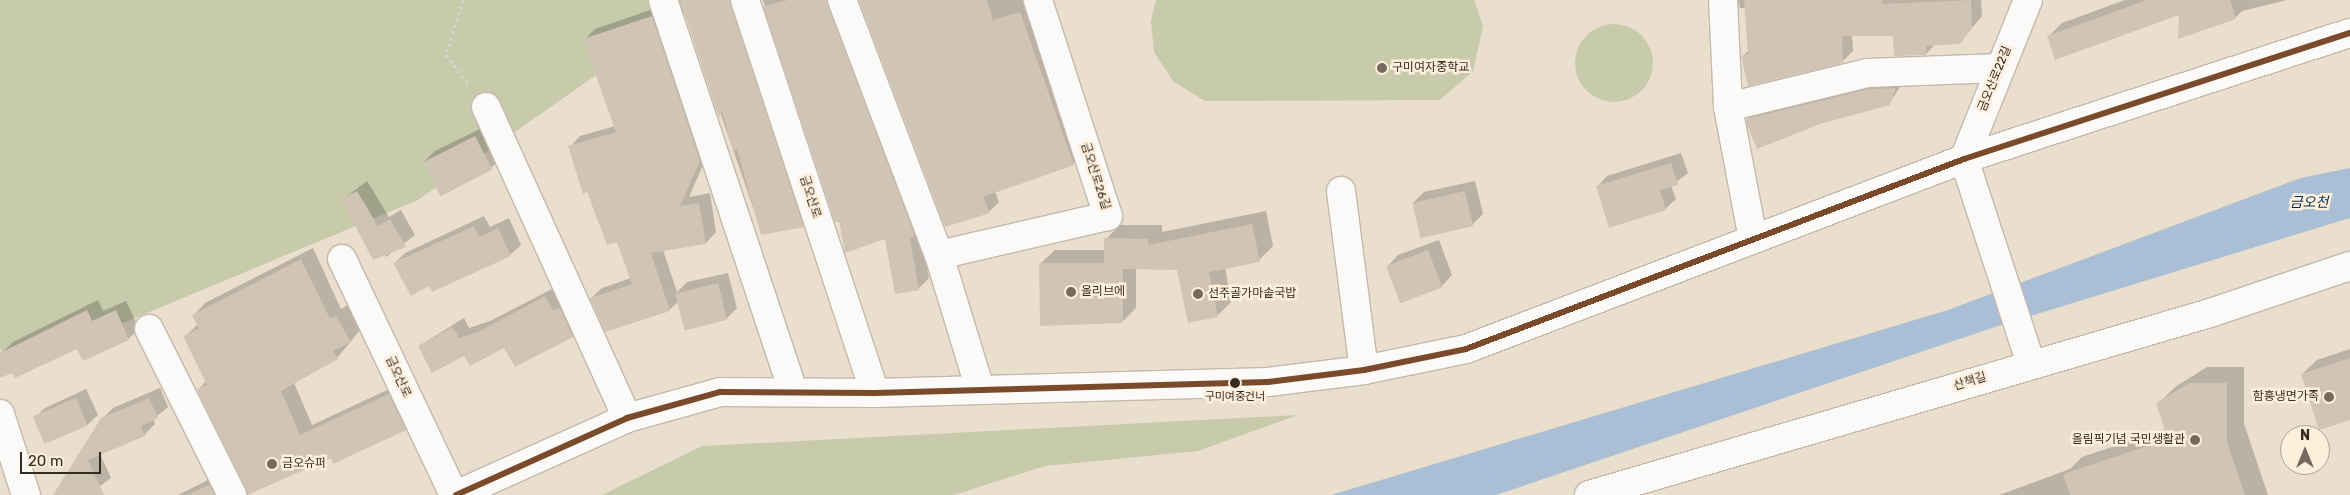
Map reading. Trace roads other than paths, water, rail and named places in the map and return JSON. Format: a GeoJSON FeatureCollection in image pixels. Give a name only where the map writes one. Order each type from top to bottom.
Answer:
{"type":"FeatureCollection","features":[{"type":"Feature","properties":{"kind":"street"},"geometry":{"type":"LineString","coordinates":[[663,0],[793,390]]}},
{"type":"Feature","properties":{"kind":"street","name":"금오산로"},"geometry":{"type":"LineString","coordinates":[[745,0],[875,393]]}},
{"type":"Feature","properties":{"kind":"street"},"geometry":{"type":"LineString","coordinates":[[842,0],[939,255],[980,389]]}},
{"type":"Feature","properties":{"kind":"street","name":"금오산로26길"},"geometry":{"type":"LineString","coordinates":[[939,255],[1108,216],[1038,0]]}},
{"type":"Feature","properties":{"kind":"street"},"geometry":{"type":"LineString","coordinates":[[1723,0],[1728,108],[1752,239]]}},
{"type":"Feature","properties":{"kind":"street","name":"금오산로22길"},"geometry":{"type":"LineString","coordinates":[[1964,159],[2000,68],[2020,5]]}},
{"type":"Feature","properties":{"kind":"street","name":"금오산로"},"geometry":{"type":"LineString","coordinates":[[342,259],[455,495],[627,418],[720,392],[793,390],[875,393],[1268,382],[1364,370],[1466,349],[1964,159],[2350,33]]}},
{"type":"Feature","properties":{"kind":"street"},"geometry":{"type":"LineString","coordinates":[[1728,108],[1867,72],[2000,68]]}},
{"type":"Feature","properties":{"kind":"street"},"geometry":{"type":"LineString","coordinates":[[486,107],[627,418]]}},
{"type":"Feature","properties":{"kind":"street"},"geometry":{"type":"LineString","coordinates":[[1964,159],[2031,364]]}},
{"type":"Feature","properties":{"kind":"street"},"geometry":{"type":"LineString","coordinates":[[1341,191],[1364,370]]}},
{"type":"Feature","properties":{"kind":"street","name":"산책길"},"geometry":{"type":"LineString","coordinates":[[1589,495],[2210,313],[2350,266]]}},
{"type":"Feature","properties":{"kind":"street"},"geometry":{"type":"LineString","coordinates":[[149,329],[232,495]]}},
{"type":"Feature","properties":{"kind":"street"},"geometry":{"type":"LineString","coordinates":[[0,414],[26,495]]}},
{"type":"Feature","properties":{"kind":"water","name":"금오천"},"geometry":{"type":"Polygon","coordinates":[[[2350,168],[2350,218],[2001,325],[1496,495],[1331,495],[1948,310],[2301,178],[2350,168]]]}},
{"type":"Feature","properties":{"kind":"place","name":"구미여자중학교"},"geometry":{"type":"Point","coordinates":[1382,68]}},
{"type":"Feature","properties":{"kind":"place","name":"올리브에"},"geometry":{"type":"Point","coordinates":[1071,292]}},
{"type":"Feature","properties":{"kind":"place","name":"선주골가마솥국밥"},"geometry":{"type":"Point","coordinates":[1198,294]}},
{"type":"Feature","properties":{"kind":"place","name":"구미여중건너"},"geometry":{"type":"Point","coordinates":[1235,383]}},
{"type":"Feature","properties":{"kind":"place","name":"함흥냉면가족"},"geometry":{"type":"Point","coordinates":[2329,397]}},
{"type":"Feature","properties":{"kind":"place","name":"올림픽기념 국민생활관"},"geometry":{"type":"Point","coordinates":[2195,440]}},
{"type":"Feature","properties":{"kind":"place","name":"금오슈퍼"},"geometry":{"type":"Point","coordinates":[272,464]}}]}
